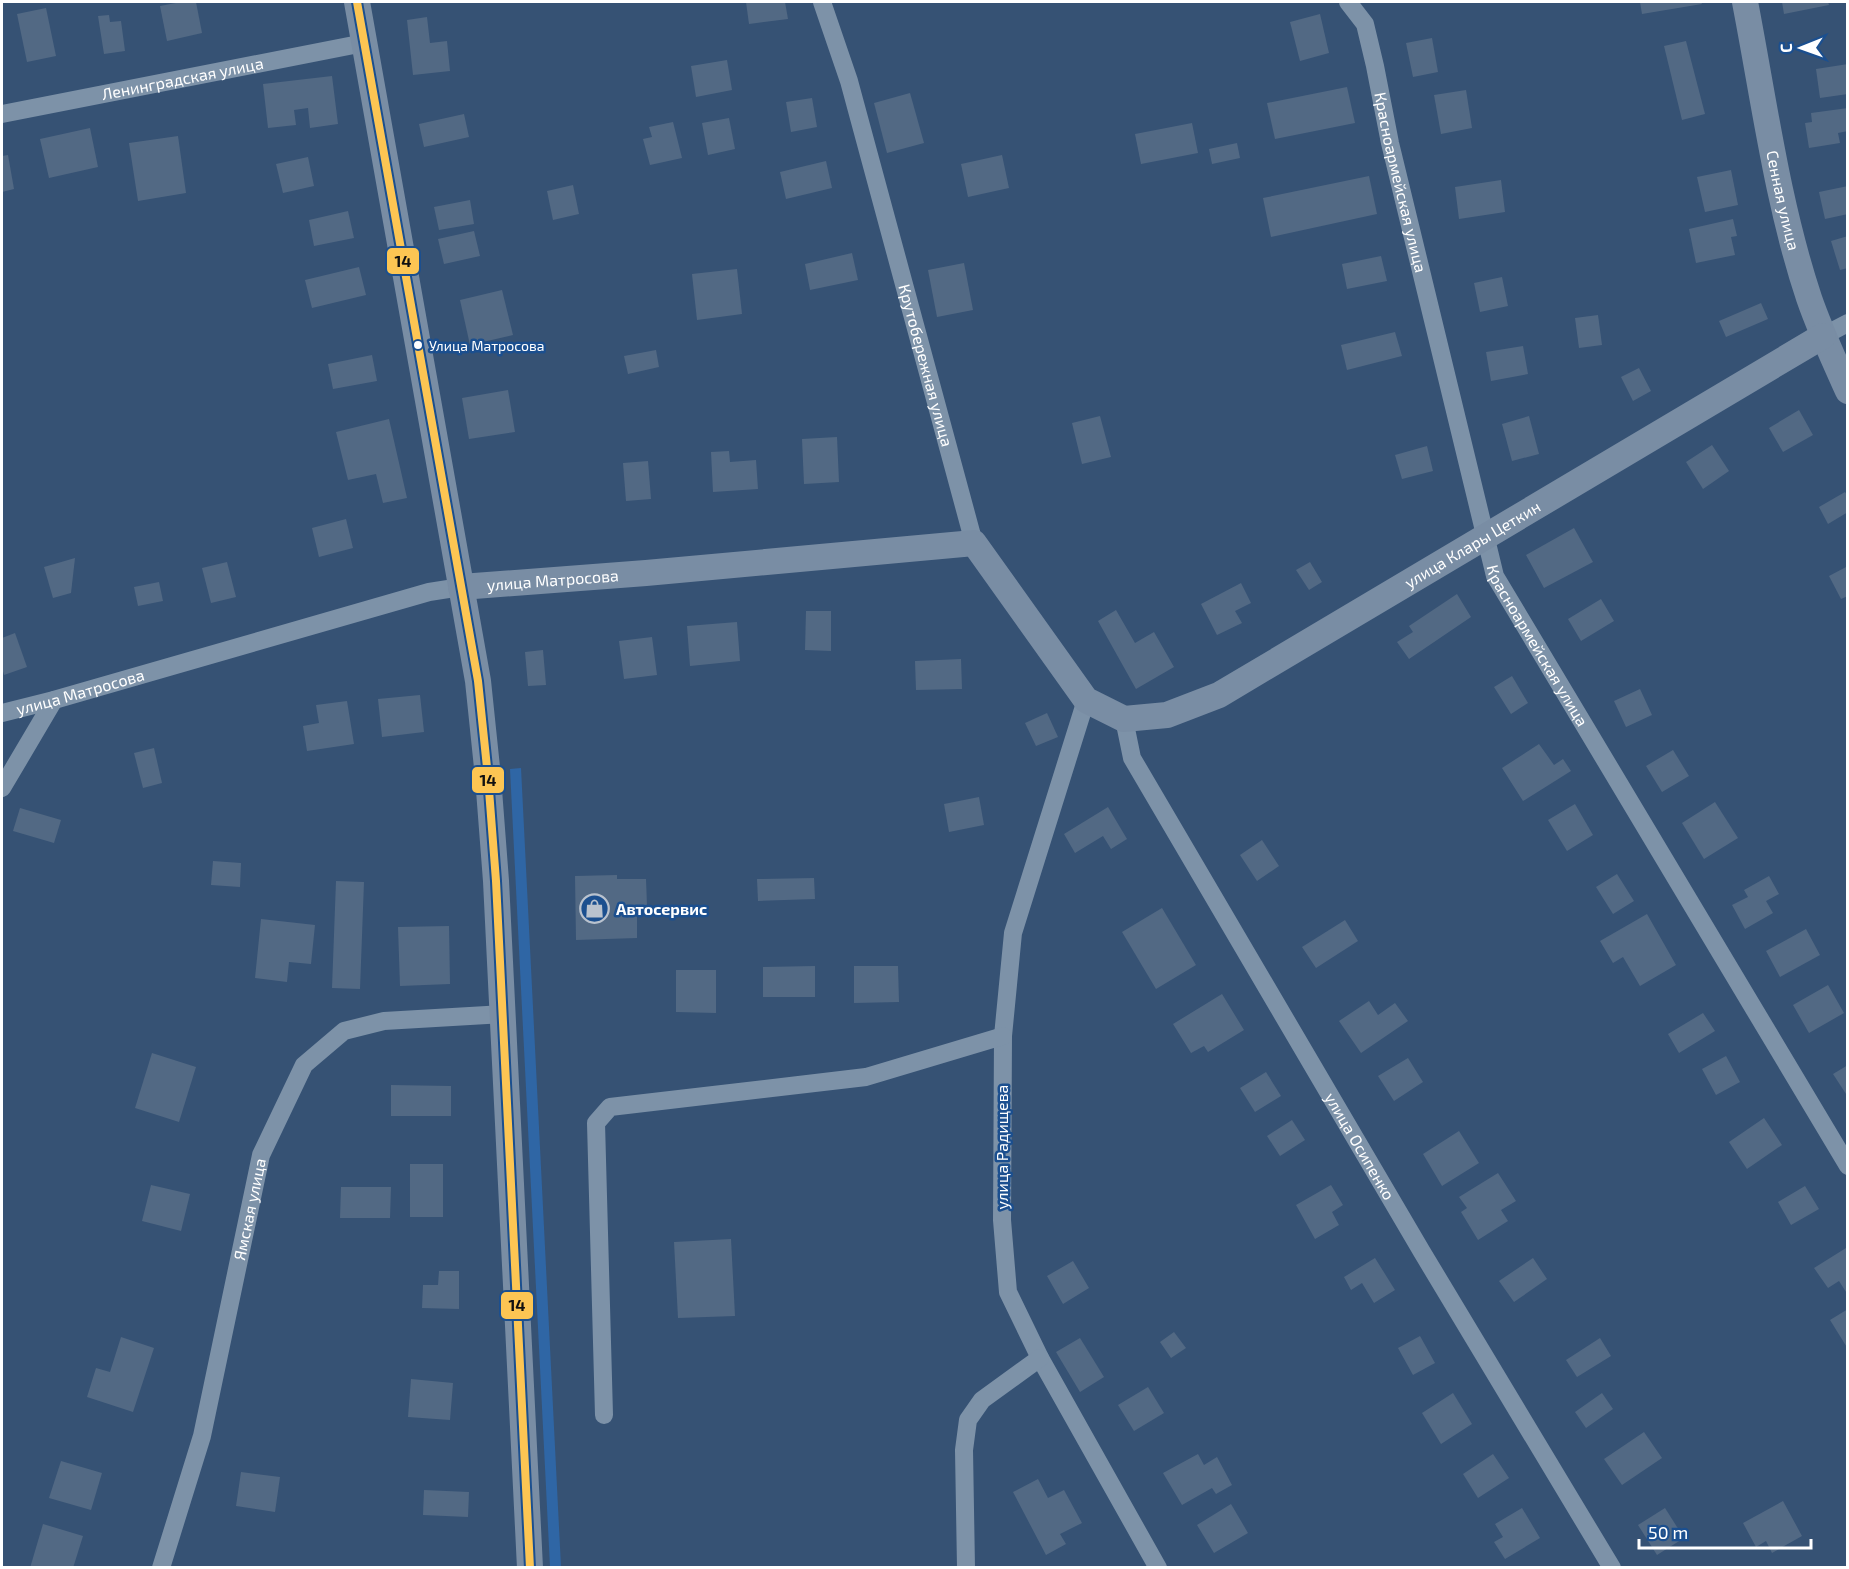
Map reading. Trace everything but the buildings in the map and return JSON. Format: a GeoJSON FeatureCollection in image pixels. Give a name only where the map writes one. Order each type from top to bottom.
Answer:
{"type":"FeatureCollection","features":[{"type":"Feature","properties":{"kind":"street"},"geometry":{"type":"LineString","coordinates":[[357,2],[478,681],[487,766],[504,1014],[530,1568]]}},
{"type":"Feature","properties":{"kind":"street","name":"Крутобережная улица"},"geometry":{"type":"LineString","coordinates":[[822,2],[849,81],[974,543],[1086,700]]}},
{"type":"Feature","properties":{"kind":"street","name":"Красноармейская улица"},"geometry":{"type":"LineString","coordinates":[[1348,2],[1365,24],[1389,143],[1495,576],[1848,1166]]}},
{"type":"Feature","properties":{"kind":"street","name":"Сенная улица"},"geometry":{"type":"LineString","coordinates":[[1745,2],[1776,169],[1794,248],[1823,336],[1848,391]]}},
{"type":"Feature","properties":{"kind":"street","name":"Ленинградская улица"},"geometry":{"type":"LineString","coordinates":[[2,114],[364,43]]}},
{"type":"Feature","properties":{"kind":"street","name":"улица Клары Цеткин"},"geometry":{"type":"LineString","coordinates":[[1124,719],[1167,715],[1219,695],[1848,323]]}},
{"type":"Feature","properties":{"kind":"street","name":"улица Матросова"},"geometry":{"type":"LineString","coordinates":[[2,713],[429,592],[461,587],[646,573],[974,543]]}},
{"type":"Feature","properties":{"kind":"street"},"geometry":{"type":"LineString","coordinates":[[2,788],[54,700]]}},
{"type":"Feature","properties":{"kind":"street"},"geometry":{"type":"LineString","coordinates":[[1086,700],[1124,719]]}},
{"type":"Feature","properties":{"kind":"street","name":"улица Радищева"},"geometry":{"type":"LineString","coordinates":[[1086,700],[1013,933],[1003,1036],[1002,1220],[1008,1292],[1040,1358],[1158,1568]]}},
{"type":"Feature","properties":{"kind":"street","name":"улица Осипенко"},"geometry":{"type":"LineString","coordinates":[[1124,719],[1132,758],[1422,1252],[1612,1568]]}},
{"type":"Feature","properties":{"kind":"street","name":"Ямская улица"},"geometry":{"type":"LineString","coordinates":[[163,1566],[202,1436],[261,1155],[304,1065],[344,1030],[384,1021],[504,1014]]}},
{"type":"Feature","properties":{"kind":"street"},"geometry":{"type":"LineString","coordinates":[[604,1415],[596,1123],[610,1107],[866,1077],[1003,1036]]}},
{"type":"Feature","properties":{"kind":"street"},"geometry":{"type":"LineString","coordinates":[[966,1568],[964,1450],[968,1420],[982,1400],[1040,1358]]}},
{"type":"Feature","properties":{"kind":"shaded area"},"geometry":{"type":"Polygon","coordinates":[[[521,768],[561,1567],[550,1567],[510,769],[521,768]]]}},
{"type":"Feature","properties":{"kind":"transit line","name":"14"},"geometry":{"type":"LineString","coordinates":[[357,2],[478,681],[496,881],[530,1568]]}},
{"type":"Feature","properties":{"kind":"place","name":"Улица Матросова"},"geometry":{"type":"Point","coordinates":[418,345]}},
{"type":"Feature","properties":{"kind":"place","name":"Автосервис"},"geometry":{"type":"Point","coordinates":[595,909]}}]}
